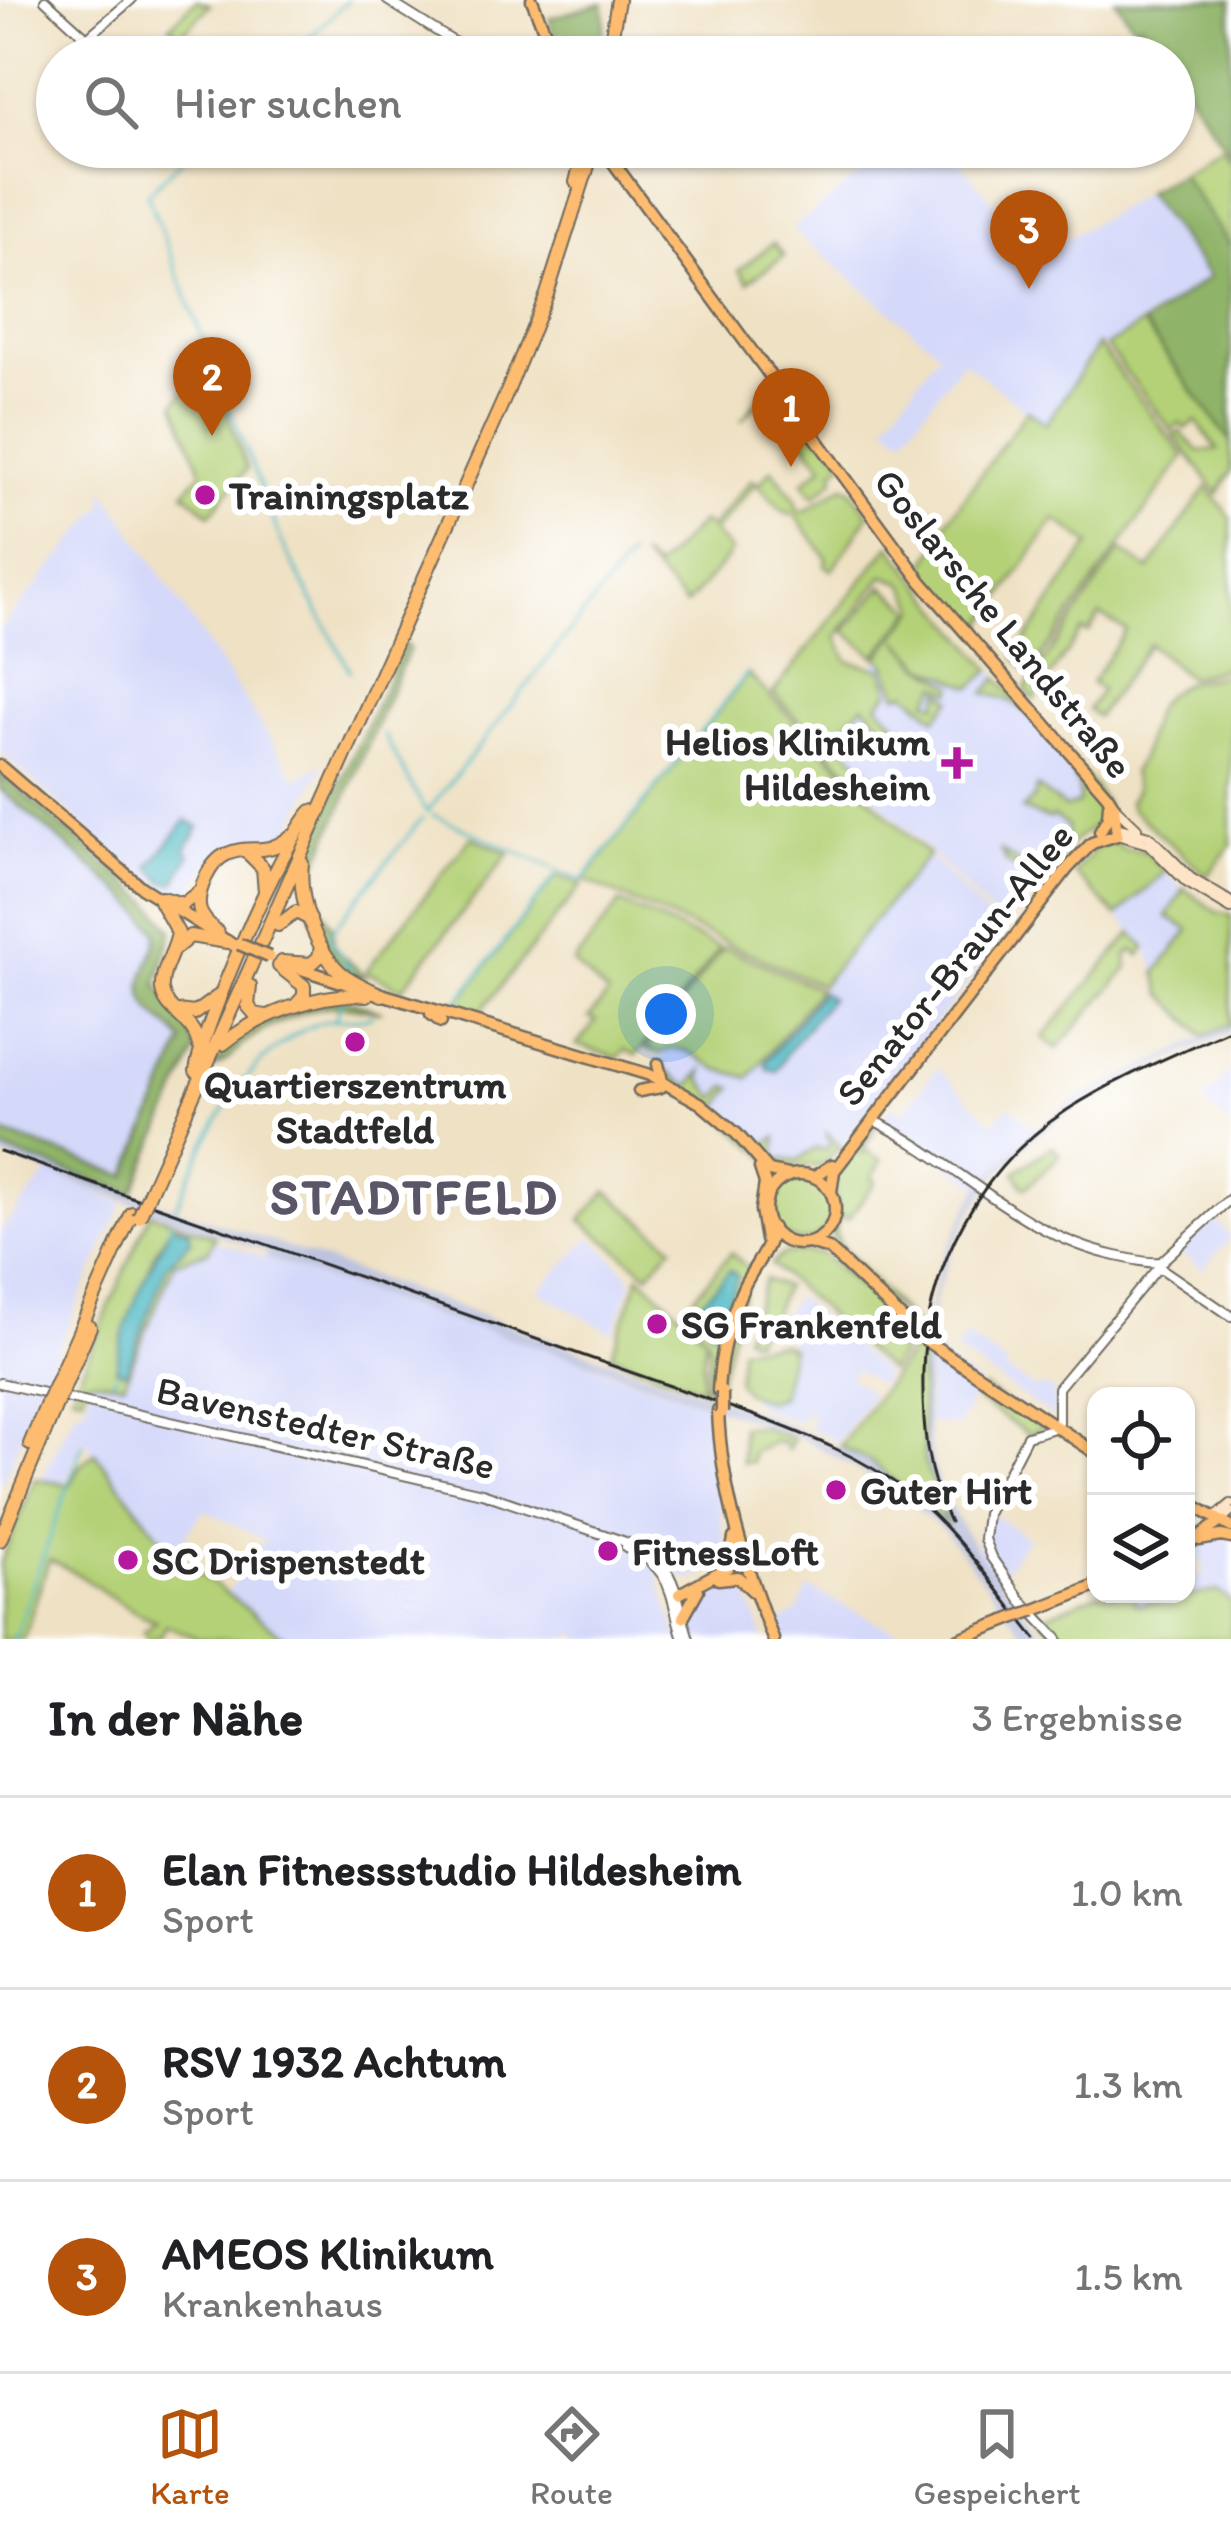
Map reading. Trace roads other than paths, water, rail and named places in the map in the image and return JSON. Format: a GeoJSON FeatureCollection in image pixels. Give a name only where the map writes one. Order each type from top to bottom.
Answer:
{"type":"FeatureCollection","features":[{"type":"Feature","properties":{"kind":"highway"},"geometry":{"type":"LineString","coordinates":[[615,36],[621,0]]}},
{"type":"Feature","properties":{"kind":"highway"},"geometry":{"type":"LineString","coordinates":[[0,1518],[522,337],[586,168]]}},
{"type":"Feature","properties":{"kind":"highway"},"geometry":{"type":"LineString","coordinates":[[199,1073],[505,397],[553,278],[587,168]]}},
{"type":"Feature","properties":{"kind":"highway"},"geometry":{"type":"LineString","coordinates":[[199,1048],[296,832],[312,811]]}},
{"type":"Feature","properties":{"kind":"highway"},"geometry":{"type":"LineString","coordinates":[[161,900],[183,904],[201,891],[220,858],[268,851],[296,832]]}},
{"type":"Feature","properties":{"kind":"highway"},"geometry":{"type":"LineString","coordinates":[[305,844],[302,893],[319,939],[341,973],[374,995]]}},
{"type":"Feature","properties":{"kind":"highway"},"geometry":{"type":"LineString","coordinates":[[241,852],[254,857],[263,868],[262,905]]}},
{"type":"Feature","properties":{"kind":"highway"},"geometry":{"type":"LineString","coordinates":[[223,1044],[301,871]]}},
{"type":"Feature","properties":{"kind":"highway"},"geometry":{"type":"LineString","coordinates":[[201,891],[200,912],[231,942]]}},
{"type":"Feature","properties":{"kind":"highway"},"geometry":{"type":"LineString","coordinates":[[161,900],[177,927],[175,950],[162,987],[174,1010],[193,1027],[199,1073]]}},
{"type":"Feature","properties":{"kind":"highway"},"geometry":{"type":"LineString","coordinates":[[278,925],[296,912],[311,920]]}},
{"type":"Feature","properties":{"kind":"highway"},"geometry":{"type":"LineString","coordinates":[[175,950],[190,936],[231,942]]}},
{"type":"Feature","properties":{"kind":"highway"},"geometry":{"type":"LineString","coordinates":[[274,962],[311,964],[320,952],[319,939]]}},
{"type":"Feature","properties":{"kind":"highway"},"geometry":{"type":"LineString","coordinates":[[274,962],[304,986],[304,996],[290,1009]]}},
{"type":"Feature","properties":{"kind":"highway"},"geometry":{"type":"LineString","coordinates":[[250,986],[251,1012],[273,1016]]}},
{"type":"Feature","properties":{"kind":"highway"},"geometry":{"type":"LineString","coordinates":[[174,1010],[195,1013],[223,992]]}},
{"type":"Feature","properties":{"kind":"highway"},"geometry":{"type":"LineString","coordinates":[[199,1073],[223,1044],[250,1024],[335,995],[374,995]]}},
{"type":"Feature","properties":{"kind":"highway"},"geometry":{"type":"LineString","coordinates":[[0,1540],[55,1397]]}},
{"type":"Feature","properties":{"kind":"main road"},"geometry":{"type":"LineString","coordinates":[[532,0],[546,36]]}},
{"type":"Feature","properties":{"kind":"main road","name":"Goslarsche Landstraße"},"geometry":{"type":"LineString","coordinates":[[610,168],[921,580],[1111,801],[1117,831],[1143,832],[1196,882],[1231,906]]}},
{"type":"Feature","properties":{"kind":"main road"},"geometry":{"type":"LineString","coordinates":[[0,766],[121,870],[231,942],[274,962],[374,995],[653,1080],[693,1098],[776,1167],[818,1169],[836,1159]]}},
{"type":"Feature","properties":{"kind":"main road"},"geometry":{"type":"LineString","coordinates":[[1100,830],[1111,801]]}},
{"type":"Feature","properties":{"kind":"main road"},"geometry":{"type":"LineString","coordinates":[[1111,801],[1143,832]]}},
{"type":"Feature","properties":{"kind":"main road","name":"Senator-Braun-Allee"},"geometry":{"type":"LineString","coordinates":[[831,1192],[834,1171],[1063,862],[1100,830],[1117,831]]}},
{"type":"Feature","properties":{"kind":"main road"},"geometry":{"type":"LineString","coordinates":[[1117,831],[1143,841],[1186,882],[1231,906]]}},
{"type":"Feature","properties":{"kind":"main road","name":"Senator-Braun-Allee"},"geometry":{"type":"LineString","coordinates":[[815,1176],[827,1171],[872,1119],[1076,859],[1092,842],[1117,831]]}},
{"type":"Feature","properties":{"kind":"main road"},"geometry":{"type":"LineString","coordinates":[[374,995],[436,1018],[653,1080],[706,1115],[760,1168],[771,1190]]}},
{"type":"Feature","properties":{"kind":"main road"},"geometry":{"type":"LineString","coordinates":[[737,1134],[769,1171],[815,1176],[831,1192],[834,1211],[828,1230],[809,1243]]}},
{"type":"Feature","properties":{"kind":"main road"},"geometry":{"type":"LineString","coordinates":[[683,1617],[697,1588],[722,1573],[733,1559],[720,1392],[730,1324],[766,1234],[760,1168]]}},
{"type":"Feature","properties":{"kind":"main road"},"geometry":{"type":"LineString","coordinates":[[760,1256],[770,1242],[772,1228],[766,1211],[771,1190],[788,1175]]}},
{"type":"Feature","properties":{"kind":"main road"},"geometry":{"type":"LineString","coordinates":[[772,1228],[787,1241],[825,1247],[841,1257],[928,1339],[1050,1425],[1087,1445]]}},
{"type":"Feature","properties":{"kind":"main road"},"geometry":{"type":"LineString","coordinates":[[828,1230],[841,1257]]}},
{"type":"Feature","properties":{"kind":"main road"},"geometry":{"type":"LineString","coordinates":[[720,1392],[748,1287],[767,1255],[787,1241]]}},
{"type":"Feature","properties":{"kind":"main road"},"geometry":{"type":"LineString","coordinates":[[726,1478],[758,1599],[776,1639]]}},
{"type":"Feature","properties":{"kind":"main road"},"geometry":{"type":"LineString","coordinates":[[726,1478],[776,1639]]}},
{"type":"Feature","properties":{"kind":"main road"},"geometry":{"type":"LineString","coordinates":[[1195,1509],[1224,1522]]}},
{"type":"Feature","properties":{"kind":"main road"},"geometry":{"type":"LineString","coordinates":[[1195,1539],[1224,1522]]}},
{"type":"Feature","properties":{"kind":"main road"},"geometry":{"type":"LineString","coordinates":[[1195,1541],[1213,1536],[1224,1522]]}},
{"type":"Feature","properties":{"kind":"main road"},"geometry":{"type":"LineString","coordinates":[[677,1597],[733,1576],[746,1582],[758,1599]]}},
{"type":"Feature","properties":{"kind":"main road"},"geometry":{"type":"LineString","coordinates":[[675,1581],[697,1588]]}},
{"type":"Feature","properties":{"kind":"main road"},"geometry":{"type":"LineString","coordinates":[[959,1639],[1087,1593]]}},
{"type":"Feature","properties":{"kind":"main road"},"geometry":{"type":"LineString","coordinates":[[974,1639],[1015,1620]]}},
{"type":"Feature","properties":{"kind":"street"},"geometry":{"type":"LineString","coordinates":[[45,0],[85,36]]}},
{"type":"Feature","properties":{"kind":"street"},"geometry":{"type":"LineString","coordinates":[[89,36],[131,0]]}},
{"type":"Feature","properties":{"kind":"street"},"geometry":{"type":"LineString","coordinates":[[387,0],[444,36]]}},
{"type":"Feature","properties":{"kind":"street"},"geometry":{"type":"LineString","coordinates":[[872,1119],[1073,1246],[1159,1266],[1231,1316]]}},
{"type":"Feature","properties":{"kind":"street"},"geometry":{"type":"LineString","coordinates":[[1058,1639],[1021,1600],[988,1553],[983,1530],[987,1514],[1027,1436],[1050,1425],[1055,1393],[1159,1266],[1231,1198]]}},
{"type":"Feature","properties":{"kind":"street","name":"Bavenstedter Straße"},"geometry":{"type":"LineString","coordinates":[[0,1383],[482,1493],[648,1551],[675,1581],[686,1639]]}},
{"type":"Feature","properties":{"kind":"street","name":"Bavenstedter Straße"},"geometry":{"type":"LineString","coordinates":[[581,1526],[646,1556],[662,1573],[677,1597],[686,1639]]}},
{"type":"Feature","properties":{"kind":"water"},"geometry":{"type":"Polygon","coordinates":[[[186,820],[199,827],[186,849],[190,855],[175,883],[164,882],[150,866],[186,820]]]}},
{"type":"Feature","properties":{"kind":"water"},"geometry":{"type":"Polygon","coordinates":[[[821,992],[830,998],[777,1071],[767,1069],[766,1062],[821,992]]]}},
{"type":"Feature","properties":{"kind":"water"},"geometry":{"type":"Polygon","coordinates":[[[171,1225],[189,1230],[191,1240],[167,1265],[126,1372],[116,1369],[130,1313],[171,1225]]]}},
{"type":"Feature","properties":{"kind":"water"},"geometry":{"type":"Polygon","coordinates":[[[730,1270],[738,1277],[714,1333],[692,1312],[730,1270]]]}},
{"type":"Feature","properties":{"kind":"waterway"},"geometry":{"type":"LineString","coordinates":[[311,36],[348,0]]}},
{"type":"Feature","properties":{"kind":"waterway"},"geometry":{"type":"LineString","coordinates":[[174,168],[147,194],[282,543],[350,671]]}},
{"type":"Feature","properties":{"kind":"waterway"},"geometry":{"type":"LineString","coordinates":[[427,812],[630,555]]}},
{"type":"Feature","properties":{"kind":"waterway"},"geometry":{"type":"LineString","coordinates":[[433,815],[582,881],[747,674]]}},
{"type":"Feature","properties":{"kind":"waterway"},"geometry":{"type":"LineString","coordinates":[[384,735],[425,810]]}},
{"type":"Feature","properties":{"kind":"waterway"},"geometry":{"type":"LineString","coordinates":[[352,971],[330,939],[332,931],[422,818]]}},
{"type":"Feature","properties":{"kind":"waterway"},"geometry":{"type":"LineString","coordinates":[[455,1005],[556,875]]}},
{"type":"Feature","properties":{"kind":"waterway"},"geometry":{"type":"LineString","coordinates":[[336,1017],[342,1002]]}},
{"type":"Feature","properties":{"kind":"waterway"},"geometry":{"type":"LineString","coordinates":[[176,1207],[214,1127],[267,1057],[316,1024],[372,1016]]}},
{"type":"Feature","properties":{"kind":"waterway"},"geometry":{"type":"LineString","coordinates":[[170,1221],[170,1228]]}},
{"type":"Feature","properties":{"kind":"waterway"},"geometry":{"type":"LineString","coordinates":[[113,1380],[116,1375]]}},
{"type":"Feature","properties":{"kind":"waterway"},"geometry":{"type":"LineString","coordinates":[[14,1639],[83,1444]]}},
{"type":"Feature","properties":{"kind":"railway"},"geometry":{"type":"LineString","coordinates":[[950,1522],[927,1448],[923,1371],[935,1294],[964,1222],[1008,1160],[1067,1110],[1127,1076],[1231,1029]]}},
{"type":"Feature","properties":{"kind":"railway"},"geometry":{"type":"LineString","coordinates":[[0,1151],[753,1415],[834,1448],[873,1468],[927,1509],[1036,1639]]}},
{"type":"Feature","properties":{"kind":"place","name":"AMEOS Klinikum"},"geometry":{"type":"Point","coordinates":[1029,289]}},
{"type":"Feature","properties":{"kind":"place","name":"RSV 1932 Achtum"},"geometry":{"type":"Point","coordinates":[212,436]}},
{"type":"Feature","properties":{"kind":"place","name":"Elan Fitnessstudio Hildesheim"},"geometry":{"type":"Point","coordinates":[791,467]}},
{"type":"Feature","properties":{"kind":"place","name":"Trainingsplatz"},"geometry":{"type":"Point","coordinates":[205,495]}},
{"type":"Feature","properties":{"kind":"place","name":"Helios Klinikum Hildesheim"},"geometry":{"type":"Point","coordinates":[957,763]}},
{"type":"Feature","properties":{"kind":"place","name":"Quartierszentrum Stadtfeld"},"geometry":{"type":"Point","coordinates":[355,1042]}},
{"type":"Feature","properties":{"kind":"place","name":"SG Frankenfeld"},"geometry":{"type":"Point","coordinates":[657,1324]}},
{"type":"Feature","properties":{"kind":"place","name":"Guter Hirt"},"geometry":{"type":"Point","coordinates":[836,1490]}},
{"type":"Feature","properties":{"kind":"place","name":"FitnessLoft"},"geometry":{"type":"Point","coordinates":[608,1551]}},
{"type":"Feature","properties":{"kind":"place","name":"SC Drispenstedt"},"geometry":{"type":"Point","coordinates":[128,1560]}},
{"type":"Feature","properties":{"kind":"district","name":"STADTFELD"},"geometry":{"type":"Point","coordinates":[415,1196]}}]}
